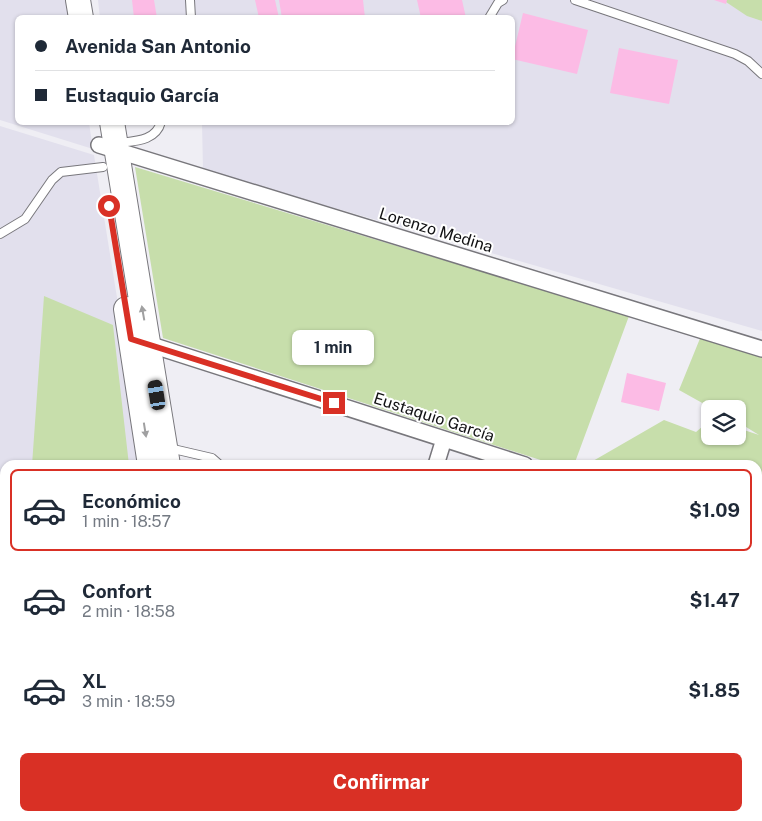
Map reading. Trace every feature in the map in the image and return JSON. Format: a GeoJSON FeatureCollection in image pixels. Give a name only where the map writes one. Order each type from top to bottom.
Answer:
{"type":"FeatureCollection","features":[{"type":"Feature","properties":{"kind":"main road"},"geometry":{"type":"LineString","coordinates":[[78,0],[80,15]]}},
{"type":"Feature","properties":{"kind":"main road"},"geometry":{"type":"LineString","coordinates":[[95,0],[97,15]]}},
{"type":"Feature","properties":{"kind":"main road"},"geometry":{"type":"LineString","coordinates":[[107,142],[161,459]]}},
{"type":"Feature","properties":{"kind":"street","name":"Lorenzo Medina"},"geometry":{"type":"LineString","coordinates":[[107,142],[762,349]]}},
{"type":"Feature","properties":{"kind":"street","name":"Eustaquio García"},"geometry":{"type":"LineString","coordinates":[[140,341],[509,460]]}},
{"type":"Feature","properties":{"kind":"street"},"geometry":{"type":"LineString","coordinates":[[438,460],[444,439]]}},
{"type":"Feature","properties":{"kind":"lane"},"geometry":{"type":"LineString","coordinates":[[190,0],[190,15]]}},
{"type":"Feature","properties":{"kind":"lane"},"geometry":{"type":"LineString","coordinates":[[491,15],[498,3],[503,0]]}},
{"type":"Feature","properties":{"kind":"lane"},"geometry":{"type":"LineString","coordinates":[[575,0],[735,54],[748,61],[762,74]]}},
{"type":"Feature","properties":{"kind":"lane"},"geometry":{"type":"LineString","coordinates":[[0,234],[25,219],[52,180],[61,172],[107,142],[146,139],[159,130],[160,125]]}},
{"type":"Feature","properties":{"kind":"lane"},"geometry":{"type":"LineString","coordinates":[[161,459],[212,458],[214,460]]}},
{"type":"Feature","properties":{"kind":"shaded area"},"geometry":{"type":"Polygon","coordinates":[[[0,0],[71,0],[73,15],[15,15],[15,125],[0,120],[0,0]]]}},
{"type":"Feature","properties":{"kind":"shaded area"},"geometry":{"type":"Polygon","coordinates":[[[98,0],[762,0],[762,331],[203,170],[202,125],[515,125],[515,15],[100,15],[98,0]]]}},
{"type":"Feature","properties":{"kind":"shaded area"},"geometry":{"type":"Polygon","coordinates":[[[16,125],[89,125],[93,149],[16,125]]]}},
{"type":"Feature","properties":{"kind":"shaded area"},"geometry":{"type":"Polygon","coordinates":[[[0,126],[94,155],[143,460],[0,460],[0,126]]]}},
{"type":"Feature","properties":{"kind":"green space"},"geometry":{"type":"Polygon","coordinates":[[[723,0],[762,0],[762,21],[747,16],[723,0]]]}},
{"type":"Feature","properties":{"kind":"green space"},"geometry":{"type":"Polygon","coordinates":[[[135,167],[629,316],[576,460],[541,460],[163,338],[135,167]]]}},
{"type":"Feature","properties":{"kind":"green space"},"geometry":{"type":"Polygon","coordinates":[[[44,296],[113,325],[128,460],[32,460],[44,296]]]}},
{"type":"Feature","properties":{"kind":"green space"},"geometry":{"type":"Polygon","coordinates":[[[701,336],[762,357],[762,460],[595,460],[664,420],[696,432],[701,428],[701,445],[746,445],[746,431],[759,435],[746,427],[746,400],[701,400],[701,402],[679,390],[701,336]]]}},
{"type":"Feature","properties":{"kind":"building"},"geometry":{"type":"Polygon","coordinates":[[[132,0],[154,0],[156,15],[134,15],[132,0]]]}},
{"type":"Feature","properties":{"kind":"building"},"geometry":{"type":"Polygon","coordinates":[[[255,0],[275,0],[278,15],[258,15],[255,0]]]}},
{"type":"Feature","properties":{"kind":"building"},"geometry":{"type":"Polygon","coordinates":[[[279,0],[363,0],[365,15],[282,15],[279,0]]]}},
{"type":"Feature","properties":{"kind":"building"},"geometry":{"type":"Polygon","coordinates":[[[417,0],[462,0],[465,15],[420,15],[417,0]]]}},
{"type":"Feature","properties":{"kind":"building"},"geometry":{"type":"Polygon","coordinates":[[[714,0],[727,0],[726,4],[714,0]]]}},
{"type":"Feature","properties":{"kind":"building"},"geometry":{"type":"Polygon","coordinates":[[[523,13],[588,30],[577,74],[515,60],[515,46],[523,13]]]}},
{"type":"Feature","properties":{"kind":"building"},"geometry":{"type":"Polygon","coordinates":[[[619,48],[678,60],[669,104],[610,93],[619,48]]]}},
{"type":"Feature","properties":{"kind":"building"},"geometry":{"type":"Polygon","coordinates":[[[627,373],[666,383],[659,411],[621,402],[627,373]]]}},
{"type":"Feature","properties":{"kind":"route"},"geometry":{"type":"LineString","coordinates":[[109,206],[131,339],[149,343],[334,403]]}}]}
